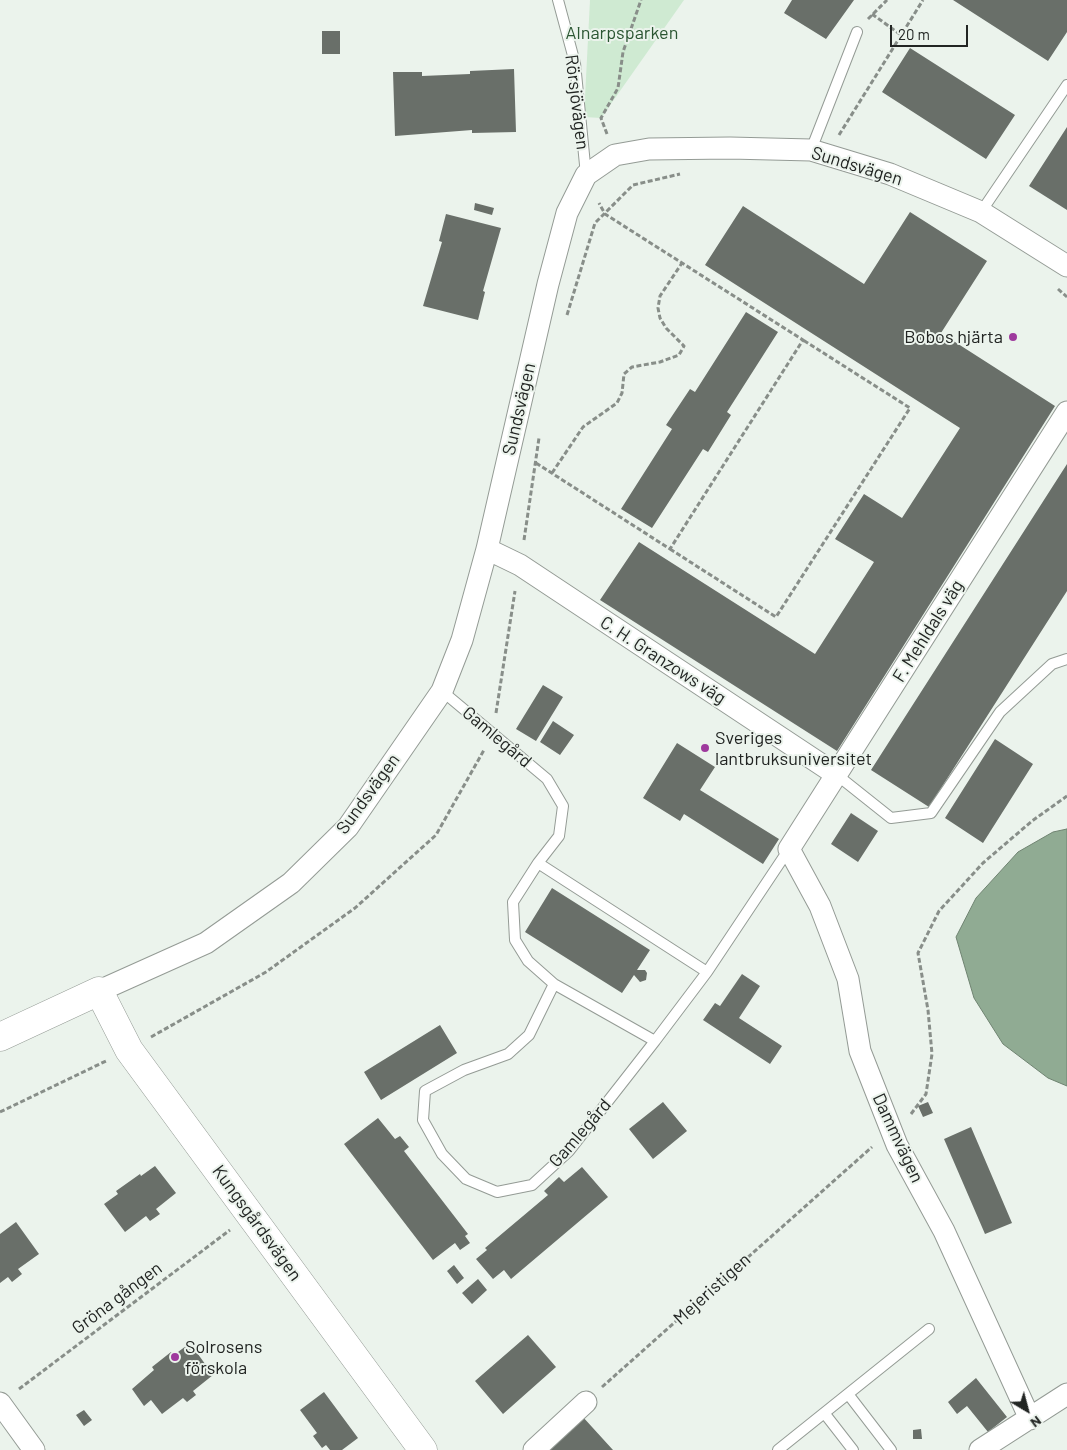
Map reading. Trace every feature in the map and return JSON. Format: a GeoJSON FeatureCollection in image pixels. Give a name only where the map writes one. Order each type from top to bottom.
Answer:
{"type":"FeatureCollection","features":[{"type":"Feature","properties":{"kind":"street","name":"Sundsvägen"},"geometry":{"type":"LineString","coordinates":[[99,991],[206,943],[290,883],[348,827],[442,690],[462,640],[487,549],[564,222],[586,175],[616,155],[649,149],[730,148],[819,152],[890,174],[982,212],[1067,266]]}},
{"type":"Feature","properties":{"kind":"street","name":"F. Mehldals väg"},"geometry":{"type":"LineString","coordinates":[[789,849],[1067,412]]}},
{"type":"Feature","properties":{"kind":"street","name":"C. H. Granzows väg"},"geometry":{"type":"LineString","coordinates":[[487,549],[520,565],[837,775]]}},
{"type":"Feature","properties":{"kind":"street","name":"Dammvägen"},"geometry":{"type":"LineString","coordinates":[[789,849],[820,906],[848,979],[860,1051],[891,1130],[944,1231],[1030,1419]]}},
{"type":"Feature","properties":{"kind":"street"},"geometry":{"type":"LineString","coordinates":[[0,1037],[99,991]]}},
{"type":"Feature","properties":{"kind":"street","name":"Kungsgårdsvägen"},"geometry":{"type":"LineString","coordinates":[[99,991],[129,1050],[250,1214],[414,1446]]}},
{"type":"Feature","properties":{"kind":"street"},"geometry":{"type":"LineString","coordinates":[[980,1450],[1067,1394]]}},
{"type":"Feature","properties":{"kind":"street"},"geometry":{"type":"LineString","coordinates":[[534,1450],[586,1402]]}},
{"type":"Feature","properties":{"kind":"street"},"geometry":{"type":"LineString","coordinates":[[0,1403],[34,1450]]}},
{"type":"Feature","properties":{"kind":"lane","name":"Rörsjövägen"},"geometry":{"type":"LineString","coordinates":[[558,0],[575,62],[586,175]]}},
{"type":"Feature","properties":{"kind":"lane"},"geometry":{"type":"LineString","coordinates":[[819,152],[857,32]]}},
{"type":"Feature","properties":{"kind":"lane"},"geometry":{"type":"LineString","coordinates":[[982,212],[1067,85]]}},
{"type":"Feature","properties":{"kind":"lane"},"geometry":{"type":"LineString","coordinates":[[837,775],[891,818],[931,814],[1000,712],[1052,664],[1067,659]]}},
{"type":"Feature","properties":{"kind":"lane","name":"Gamlegård"},"geometry":{"type":"LineString","coordinates":[[442,690],[547,779],[564,806],[559,836],[538,863],[513,902],[515,940],[528,961],[554,984],[655,1041]]}},
{"type":"Feature","properties":{"kind":"lane","name":"Gamlegård"},"geometry":{"type":"LineString","coordinates":[[554,984],[528,1035],[508,1054],[464,1070],[425,1092],[423,1120],[442,1154],[466,1179],[497,1192],[532,1185],[569,1151],[707,972],[789,849]]}},
{"type":"Feature","properties":{"kind":"lane"},"geometry":{"type":"LineString","coordinates":[[538,863],[707,972]]}},
{"type":"Feature","properties":{"kind":"lane"},"geometry":{"type":"LineString","coordinates":[[778,1450],[929,1328]]}},
{"type":"Feature","properties":{"kind":"lane"},"geometry":{"type":"LineString","coordinates":[[848,1394],[891,1450]]}},
{"type":"Feature","properties":{"kind":"lane"},"geometry":{"type":"LineString","coordinates":[[824,1414],[852,1450]]}},
{"type":"Feature","properties":{"kind":"path"},"geometry":{"type":"LineString","coordinates":[[616,155],[601,118],[618,88],[623,52],[641,0]]}},
{"type":"Feature","properties":{"kind":"path"},"geometry":{"type":"LineString","coordinates":[[857,32],[887,0]]}},
{"type":"Feature","properties":{"kind":"path"},"geometry":{"type":"LineString","coordinates":[[819,152],[901,35],[923,0]]}},
{"type":"Feature","properties":{"kind":"path"},"geometry":{"type":"LineString","coordinates":[[872,14],[901,35]]}},
{"type":"Feature","properties":{"kind":"path"},"geometry":{"type":"LineString","coordinates":[[565,324],[595,223],[633,185],[681,174]]}},
{"type":"Feature","properties":{"kind":"path"},"geometry":{"type":"LineString","coordinates":[[536,463],[776,616],[910,408],[605,214]]}},
{"type":"Feature","properties":{"kind":"path"},"geometry":{"type":"LineString","coordinates":[[552,473],[583,427],[617,403],[622,393],[624,374],[632,366],[660,362],[678,355],[684,346],[666,328],[660,318],[658,308],[660,296],[682,263]]}},
{"type":"Feature","properties":{"kind":"path"},"geometry":{"type":"LineString","coordinates":[[1052,285],[1067,297]]}},
{"type":"Feature","properties":{"kind":"path"},"geometry":{"type":"LineString","coordinates":[[670,549],[803,340]]}},
{"type":"Feature","properties":{"kind":"path"},"geometry":{"type":"LineString","coordinates":[[0,1112],[129,1050],[266,972],[355,908],[436,835],[492,734],[540,434]]}},
{"type":"Feature","properties":{"kind":"path","name":"Mejeristigen"},"geometry":{"type":"LineString","coordinates":[[586,1402],[909,1116],[926,1094],[932,1054],[928,1010],[918,952],[939,911],[984,863],[1032,821],[1067,796]]}},
{"type":"Feature","properties":{"kind":"path","name":"Gröna gången"},"geometry":{"type":"LineString","coordinates":[[0,1403],[250,1214]]}},
{"type":"Feature","properties":{"kind":"green space","name":"Alnarpsparken"},"geometry":{"type":"Polygon","coordinates":[[[590,0],[684,0],[601,118],[584,117],[590,0]]]}},
{"type":"Feature","properties":{"kind":"shaded area"},"geometry":{"type":"Polygon","coordinates":[[[1067,829],[1067,1086],[1048,1078],[1003,1044],[974,998],[956,937],[976,898],[1018,852],[1053,832],[1067,829]]]}},
{"type":"Feature","properties":{"kind":"building"},"geometry":{"type":"Polygon","coordinates":[[[792,0],[854,0],[826,39],[784,13],[792,0]]]}},
{"type":"Feature","properties":{"kind":"building"},"geometry":{"type":"Polygon","coordinates":[[[953,0],[1067,0],[1067,32],[1048,61],[953,0]]]}},
{"type":"Feature","properties":{"kind":"building"},"geometry":{"type":"Polygon","coordinates":[[[322,31],[340,31],[340,54],[322,54],[322,31]]]}},
{"type":"Feature","properties":{"kind":"building"},"geometry":{"type":"Polygon","coordinates":[[[910,48],[1015,115],[986,159],[882,92],[910,48]]]}},
{"type":"Feature","properties":{"kind":"building"},"geometry":{"type":"Polygon","coordinates":[[[514,69],[516,132],[472,133],[472,130],[395,136],[393,72],[422,72],[422,76],[470,74],[470,71],[514,69]]]}},
{"type":"Feature","properties":{"kind":"building"},"geometry":{"type":"Polygon","coordinates":[[[1067,127],[1067,210],[1029,186],[1067,127]]]}},
{"type":"Feature","properties":{"kind":"building"},"geometry":{"type":"Polygon","coordinates":[[[475,203],[494,208],[492,215],[474,210],[475,203]]]}},
{"type":"Feature","properties":{"kind":"building"},"geometry":{"type":"Polygon","coordinates":[[[743,206],[864,284],[910,212],[987,261],[941,333],[1055,406],[837,751],[600,600],[639,542],[815,654],[874,562],[835,539],[864,494],[902,518],[960,428],[705,265],[743,206]]]}},
{"type":"Feature","properties":{"kind":"building"},"geometry":{"type":"Polygon","coordinates":[[[446,214],[501,228],[483,291],[485,292],[478,320],[423,306],[442,242],[439,241],[446,214]]]}},
{"type":"Feature","properties":{"kind":"building"},"geometry":{"type":"Polygon","coordinates":[[[746,312],[778,332],[727,412],[731,415],[708,452],[703,449],[652,528],[621,509],[672,429],[666,425],[690,389],[695,392],[746,312]]]}},
{"type":"Feature","properties":{"kind":"building"},"geometry":{"type":"Polygon","coordinates":[[[1067,464],[1067,591],[929,807],[871,770],[1067,464]]]}},
{"type":"Feature","properties":{"kind":"building"},"geometry":{"type":"Polygon","coordinates":[[[543,685],[563,697],[536,741],[516,729],[543,685]]]}},
{"type":"Feature","properties":{"kind":"building"},"geometry":{"type":"Polygon","coordinates":[[[553,721],[574,735],[560,755],[540,742],[553,721]]]}},
{"type":"Feature","properties":{"kind":"building"},"geometry":{"type":"Polygon","coordinates":[[[995,739],[1033,764],[983,843],[945,818],[995,739]]]}},
{"type":"Feature","properties":{"kind":"building"},"geometry":{"type":"Polygon","coordinates":[[[677,743],[715,767],[700,790],[779,839],[763,864],[684,814],[680,821],[643,798],[677,743]]]}},
{"type":"Feature","properties":{"kind":"building"},"geometry":{"type":"Polygon","coordinates":[[[851,813],[878,831],[858,862],[831,844],[851,813]]]}},
{"type":"Feature","properties":{"kind":"building"},"geometry":{"type":"Polygon","coordinates":[[[552,888],[650,950],[637,970],[645,970],[647,973],[646,980],[640,982],[634,975],[622,993],[525,932],[552,888]]]}},
{"type":"Feature","properties":{"kind":"building"},"geometry":{"type":"Polygon","coordinates":[[[742,974],[760,986],[739,1018],[782,1046],[770,1064],[703,1020],[715,1003],[720,1006],[742,974]]]}},
{"type":"Feature","properties":{"kind":"building"},"geometry":{"type":"Polygon","coordinates":[[[440,1025],[457,1053],[381,1100],[364,1072],[440,1025]]]}},
{"type":"Feature","properties":{"kind":"building"},"geometry":{"type":"Polygon","coordinates":[[[663,1102],[687,1131],[653,1159],[629,1129],[663,1102]]]}},
{"type":"Feature","properties":{"kind":"building"},"geometry":{"type":"Polygon","coordinates":[[[928,1102],[933,1113],[923,1117],[918,1106],[928,1102]]]}},
{"type":"Feature","properties":{"kind":"building"},"geometry":{"type":"Polygon","coordinates":[[[378,1118],[395,1139],[400,1136],[409,1147],[404,1151],[468,1234],[465,1236],[470,1243],[460,1250],[455,1243],[433,1260],[344,1144],[378,1118]]]}},
{"type":"Feature","properties":{"kind":"building"},"geometry":{"type":"Polygon","coordinates":[[[971,1127],[1012,1223],[985,1234],[944,1139],[971,1127]]]}},
{"type":"Feature","properties":{"kind":"building"},"geometry":{"type":"Polygon","coordinates":[[[155,1166],[176,1193],[156,1209],[160,1214],[150,1221],[146,1216],[125,1232],[104,1204],[118,1194],[116,1191],[155,1166]]]}},
{"type":"Feature","properties":{"kind":"building"},"geometry":{"type":"Polygon","coordinates":[[[582,1167],[608,1197],[511,1279],[504,1270],[493,1279],[476,1259],[487,1250],[485,1248],[548,1195],[544,1191],[559,1177],[564,1182],[582,1167]]]}},
{"type":"Feature","properties":{"kind":"building"},"geometry":{"type":"Polygon","coordinates":[[[16,1222],[39,1254],[18,1269],[22,1274],[12,1282],[8,1277],[0,1283],[0,1234],[16,1222]]]}},
{"type":"Feature","properties":{"kind":"building"},"geometry":{"type":"Polygon","coordinates":[[[454,1265],[464,1278],[457,1284],[447,1271],[454,1265]]]}},
{"type":"Feature","properties":{"kind":"building"},"geometry":{"type":"Polygon","coordinates":[[[478,1279],[487,1290],[472,1304],[462,1293],[478,1279]]]}},
{"type":"Feature","properties":{"kind":"building"},"geometry":{"type":"Polygon","coordinates":[[[528,1335],[556,1367],[503,1414],[475,1381],[528,1335]]]}},
{"type":"Feature","properties":{"kind":"building"},"geometry":{"type":"Polygon","coordinates":[[[190,1343],[213,1375],[193,1391],[196,1395],[187,1402],[183,1398],[162,1414],[151,1400],[144,1406],[132,1389],[154,1370],[152,1367],[171,1352],[174,1355],[190,1343]]]}},
{"type":"Feature","properties":{"kind":"building"},"geometry":{"type":"Polygon","coordinates":[[[976,1378],[1007,1417],[988,1432],[967,1406],[957,1414],[948,1402],[976,1378]]]}},
{"type":"Feature","properties":{"kind":"building"},"geometry":{"type":"Polygon","coordinates":[[[324,1392],[358,1438],[342,1450],[330,1450],[326,1445],[322,1448],[313,1436],[317,1433],[300,1410],[324,1392]]]}},
{"type":"Feature","properties":{"kind":"building"},"geometry":{"type":"Polygon","coordinates":[[[84,1410],[92,1420],[84,1426],[76,1415],[84,1410]]]}},
{"type":"Feature","properties":{"kind":"building"},"geometry":{"type":"Polygon","coordinates":[[[582,1416],[613,1450],[548,1450],[582,1416]]]}},
{"type":"Feature","properties":{"kind":"building"},"geometry":{"type":"Polygon","coordinates":[[[921,1429],[922,1439],[913,1439],[913,1430],[921,1429]]]}},
{"type":"Feature","properties":{"kind":"place","name":"Bobos hjärta"},"geometry":{"type":"Point","coordinates":[1013,337]}},
{"type":"Feature","properties":{"kind":"place","name":"Sveriges lantbruksuniversitet"},"geometry":{"type":"Point","coordinates":[705,748]}},
{"type":"Feature","properties":{"kind":"place","name":"Solrosens förskola"},"geometry":{"type":"Point","coordinates":[175,1357]}}]}
